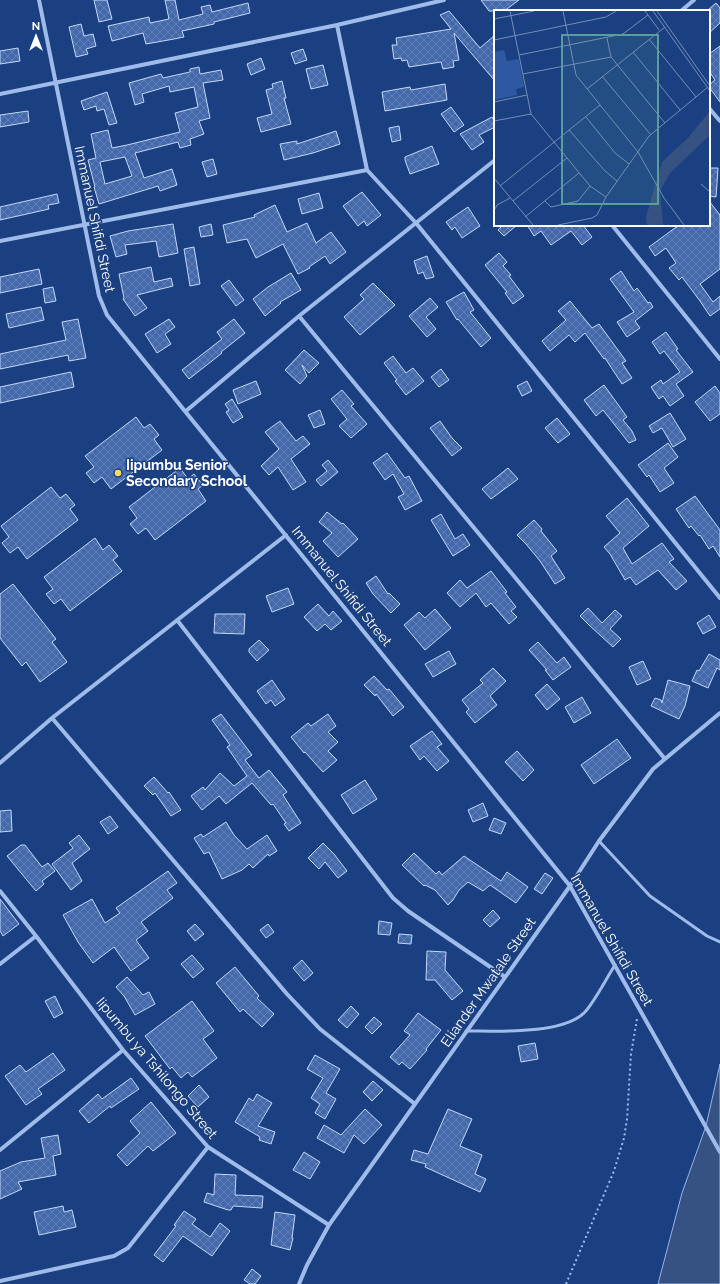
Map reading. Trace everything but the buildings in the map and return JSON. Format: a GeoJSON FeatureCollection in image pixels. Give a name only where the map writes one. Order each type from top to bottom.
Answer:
{"type":"FeatureCollection","features":[{"type":"Feature","properties":{"kind":"street","name":"Immanuel Shifidi Street"},"geometry":{"type":"LineString","coordinates":[[39,0],[98,296],[107,315],[570,886],[720,1152]]}},
{"type":"Feature","properties":{"kind":"street"},"geometry":{"type":"LineString","coordinates":[[0,94],[336,25],[444,0]]}},
{"type":"Feature","properties":{"kind":"street"},"geometry":{"type":"LineString","coordinates":[[682,10],[694,0]]}},
{"type":"Feature","properties":{"kind":"street"},"geometry":{"type":"LineString","coordinates":[[336,25],[367,170],[416,223],[720,598]]}},
{"type":"Feature","properties":{"kind":"street"},"geometry":{"type":"LineString","coordinates":[[710,109],[720,121]]}},
{"type":"Feature","properties":{"kind":"street"},"geometry":{"type":"LineString","coordinates":[[186,411],[299,316],[494,161]]}},
{"type":"Feature","properties":{"kind":"street"},"geometry":{"type":"LineString","coordinates":[[0,241],[367,170]]}},
{"type":"Feature","properties":{"kind":"street"},"geometry":{"type":"LineString","coordinates":[[613,226],[720,358]]}},
{"type":"Feature","properties":{"kind":"street"},"geometry":{"type":"LineString","coordinates":[[299,316],[665,759]]}},
{"type":"Feature","properties":{"kind":"street"},"geometry":{"type":"LineString","coordinates":[[0,763],[52,718],[286,535]]}},
{"type":"Feature","properties":{"kind":"street"},"geometry":{"type":"LineString","coordinates":[[177,620],[393,898],[413,915],[505,977]]}},
{"type":"Feature","properties":{"kind":"street","name":"Eliander Mwatale Street"},"geometry":{"type":"LineString","coordinates":[[298,1284],[329,1225],[570,886],[599,841],[653,769],[720,713]]}},
{"type":"Feature","properties":{"kind":"street"},"geometry":{"type":"LineString","coordinates":[[52,718],[287,994],[320,1029],[415,1104]]}},
{"type":"Feature","properties":{"kind":"street","name":"Iipumbu ya Tshilongo Street"},"geometry":{"type":"LineString","coordinates":[[0,891],[123,1050],[208,1147],[329,1225]]}},
{"type":"Feature","properties":{"kind":"street"},"geometry":{"type":"LineString","coordinates":[[0,964],[36,936]]}},
{"type":"Feature","properties":{"kind":"street"},"geometry":{"type":"LineString","coordinates":[[0,1150],[123,1050]]}},
{"type":"Feature","properties":{"kind":"street"},"geometry":{"type":"LineString","coordinates":[[0,1281],[114,1256],[122,1252],[128,1248],[208,1147]]}},
{"type":"Feature","properties":{"kind":"lane"},"geometry":{"type":"LineString","coordinates":[[599,841],[650,896],[707,936],[720,942]]}},
{"type":"Feature","properties":{"kind":"lane"},"geometry":{"type":"LineString","coordinates":[[466,1031],[526,1030],[548,1028],[567,1024],[577,1019],[586,1011],[615,965]]}},
{"type":"Feature","properties":{"kind":"path"},"geometry":{"type":"LineString","coordinates":[[566,1284],[614,1171],[624,1138],[628,1107],[631,1054],[639,1008]]}},
{"type":"Feature","properties":{"kind":"water"},"geometry":{"type":"Polygon","coordinates":[[[720,1064],[720,1284],[658,1284],[682,1193],[706,1126],[720,1064]]]}},
{"type":"Feature","properties":{"kind":"place","name":"Iipumbu Senior Secondary School"},"geometry":{"type":"Point","coordinates":[118,473]}}]}
